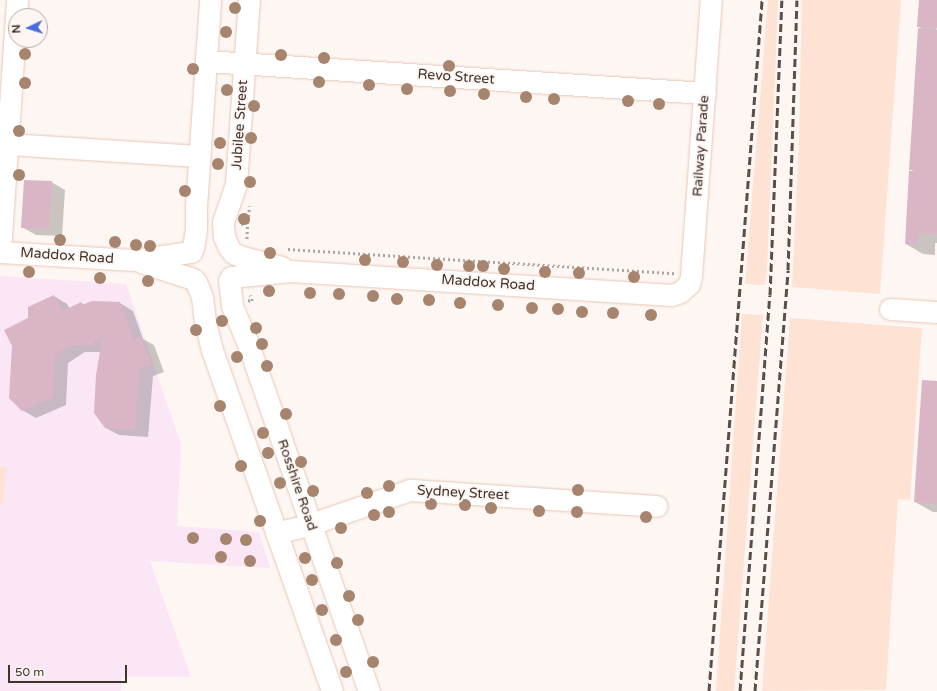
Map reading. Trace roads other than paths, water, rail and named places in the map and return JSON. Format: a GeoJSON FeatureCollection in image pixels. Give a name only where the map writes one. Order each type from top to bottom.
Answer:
{"type":"FeatureCollection","features":[{"type":"Feature","properties":{"kind":"street"},"geometry":{"type":"LineString","coordinates":[[0,251],[16,0]]}},
{"type":"Feature","properties":{"kind":"street"},"geometry":{"type":"LineString","coordinates":[[210,0],[196,230],[188,266],[202,297],[206,326],[212,350],[332,691]]}},
{"type":"Feature","properties":{"kind":"street","name":"Jubilee Street"},"geometry":{"type":"LineString","coordinates":[[236,253],[224,237],[224,228],[225,215],[236,184],[249,0]]}},
{"type":"Feature","properties":{"kind":"street","name":"Railway Parade"},"geometry":{"type":"LineString","coordinates":[[681,280],[689,284],[691,276],[711,0]]}},
{"type":"Feature","properties":{"kind":"street","name":"Revo Street"},"geometry":{"type":"LineString","coordinates":[[206,62],[705,93]]}},
{"type":"Feature","properties":{"kind":"street"},"geometry":{"type":"LineString","coordinates":[[7,144],[200,156]]}},
{"type":"Feature","properties":{"kind":"street"},"geometry":{"type":"LineString","coordinates":[[192,250],[201,242],[211,240],[221,242],[236,253],[235,264],[230,278],[224,284],[213,288],[202,286],[195,281]]}},
{"type":"Feature","properties":{"kind":"street","name":"Maddox Road"},"geometry":{"type":"LineString","coordinates":[[0,251],[134,260],[192,250]]}},
{"type":"Feature","properties":{"kind":"street","name":"Maddox Road"},"geometry":{"type":"LineString","coordinates":[[236,253],[291,271]]}},
{"type":"Feature","properties":{"kind":"street","name":"Maddox Road"},"geometry":{"type":"LineString","coordinates":[[134,260],[195,281]]}},
{"type":"Feature","properties":{"kind":"street","name":"Maddox Road"},"geometry":{"type":"LineString","coordinates":[[230,278],[291,271],[671,295],[681,280]]}},
{"type":"Feature","properties":{"kind":"street","name":"Rosshire Road"},"geometry":{"type":"LineString","coordinates":[[230,278],[232,306],[247,341],[369,691]]}},
{"type":"Feature","properties":{"kind":"street"},"geometry":{"type":"LineString","coordinates":[[890,309],[937,312]]}},
{"type":"Feature","properties":{"kind":"street","name":"Sydney Street"},"geometry":{"type":"LineString","coordinates":[[276,533],[310,524],[410,490],[656,506]]}},
{"type":"Feature","properties":{"kind":"railway"},"geometry":{"type":"LineString","coordinates":[[709,691],[762,0]]}},
{"type":"Feature","properties":{"kind":"railway"},"geometry":{"type":"LineString","coordinates":[[740,691],[770,295],[782,0]]}},
{"type":"Feature","properties":{"kind":"railway"},"geometry":{"type":"LineString","coordinates":[[755,691],[788,270],[797,0]]}}]}
